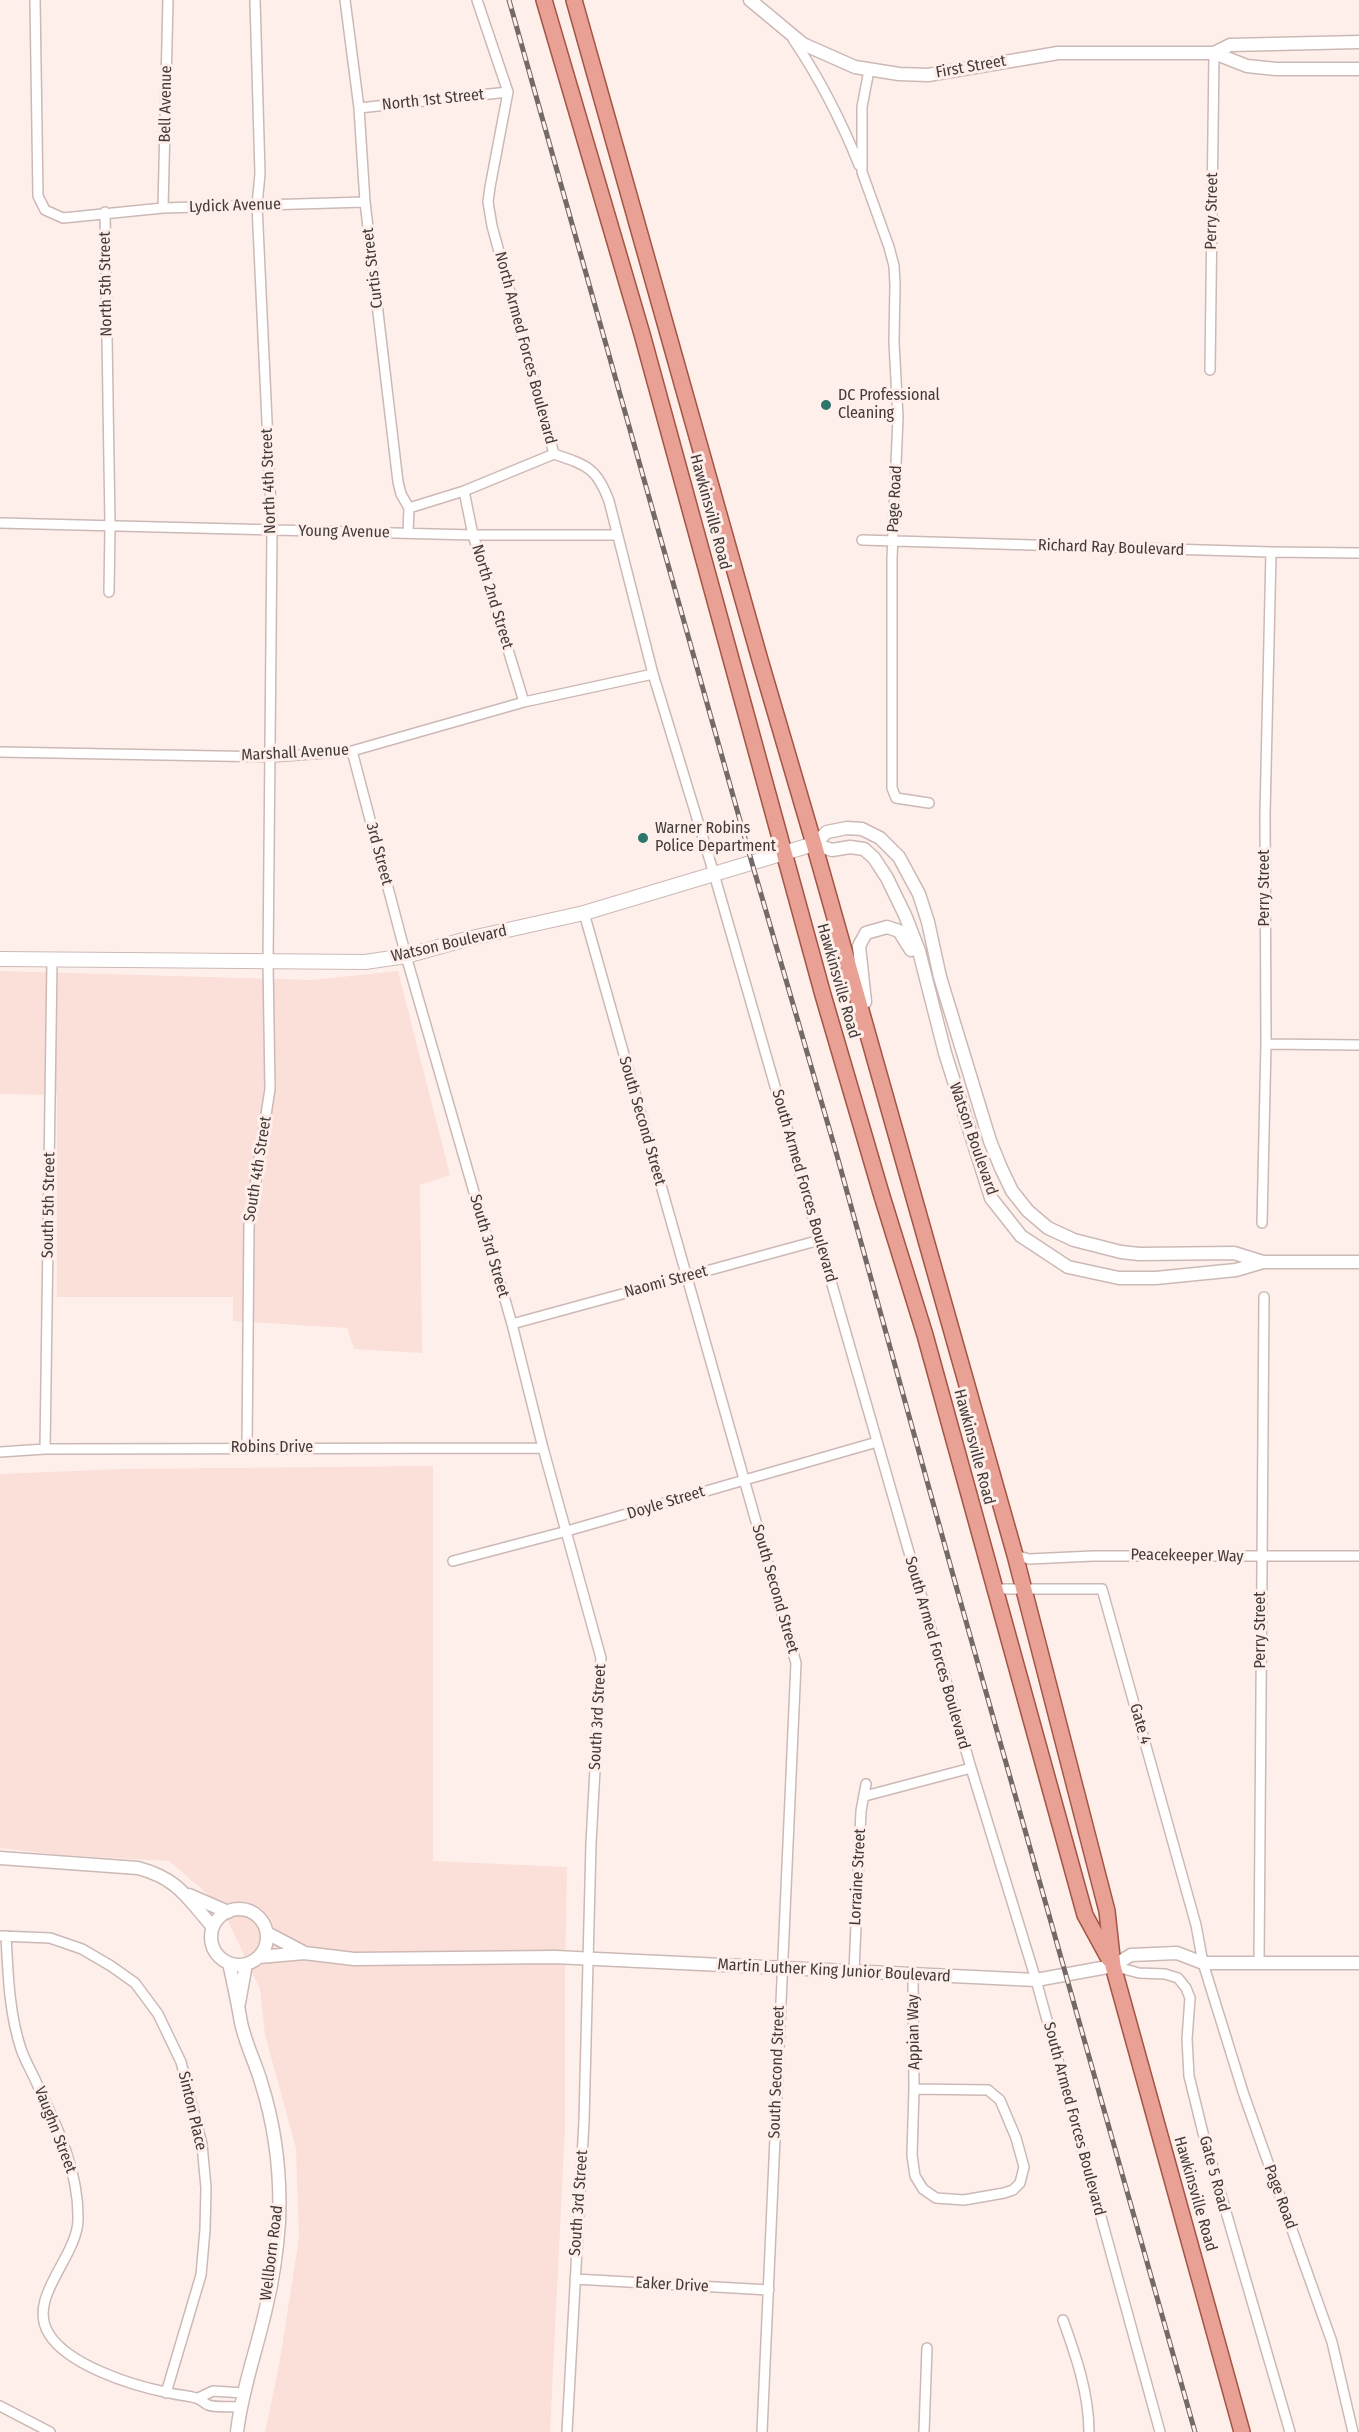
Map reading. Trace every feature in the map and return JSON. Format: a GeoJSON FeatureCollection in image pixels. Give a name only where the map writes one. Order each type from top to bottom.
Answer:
{"type":"FeatureCollection","features":[{"type":"Feature","properties":{"kind":"main road","name":"Hawkinsville Road"},"geometry":{"type":"LineString","coordinates":[[544,0],[635,312],[865,1138],[925,1335],[1085,1915],[1113,1966]]}},
{"type":"Feature","properties":{"kind":"main road","name":"Hawkinsville Road"},"geometry":{"type":"LineString","coordinates":[[574,0],[759,660],[873,1050],[1015,1555],[1107,1911],[1113,1966],[1242,2432]]}},
{"type":"Feature","properties":{"kind":"main road","name":"Watson Boulevard"},"geometry":{"type":"LineString","coordinates":[[0,959],[365,962],[406,956],[466,939],[584,913],[814,844]]}},
{"type":"Feature","properties":{"kind":"street","name":"North 5th Street"},"geometry":{"type":"LineString","coordinates":[[35,0],[38,196],[45,210],[63,218],[105,212],[111,525],[109,592]]}},
{"type":"Feature","properties":{"kind":"street","name":"Bell Avenue"},"geometry":{"type":"LineString","coordinates":[[164,208],[168,0]]}},
{"type":"Feature","properties":{"kind":"street","name":"North 4th Street"},"geometry":{"type":"LineString","coordinates":[[255,0],[260,174],[257,205],[272,530],[272,757],[268,962]]}},
{"type":"Feature","properties":{"kind":"street","name":"Curtis Street"},"geometry":{"type":"LineString","coordinates":[[345,0],[359,108],[365,202],[398,482],[400,495],[409,508],[408,533]]}},
{"type":"Feature","properties":{"kind":"street","name":"North Armed Forces Boulevard"},"geometry":{"type":"LineString","coordinates":[[477,0],[508,92],[488,202],[492,226],[554,454],[591,470],[601,480],[653,674],[714,874]]}},
{"type":"Feature","properties":{"kind":"street","name":"First Street"},"geometry":{"type":"LineString","coordinates":[[750,0],[790,35],[828,56],[855,67],[899,74],[928,75],[1058,53],[1214,53],[1247,66],[1276,69],[1359,69]]}},
{"type":"Feature","properties":{"kind":"street","name":"Page Road"},"geometry":{"type":"LineString","coordinates":[[790,35],[811,66],[841,121],[862,172],[894,266],[894,342],[898,417],[893,540],[892,788],[897,798],[929,803]]}},
{"type":"Feature","properties":{"kind":"street","name":"First Street"},"geometry":{"type":"LineString","coordinates":[[1214,53],[1230,45],[1359,42]]}},
{"type":"Feature","properties":{"kind":"street","name":"Perry Street"},"geometry":{"type":"LineString","coordinates":[[1210,370],[1214,53]]}},
{"type":"Feature","properties":{"kind":"street","name":"Page Road"},"geometry":{"type":"LineString","coordinates":[[862,172],[862,107],[869,69]]}},
{"type":"Feature","properties":{"kind":"street","name":"North 1st Street"},"geometry":{"type":"LineString","coordinates":[[359,108],[508,92]]}},
{"type":"Feature","properties":{"kind":"street","name":"Lydick Avenue"},"geometry":{"type":"LineString","coordinates":[[105,212],[365,202]]}},
{"type":"Feature","properties":{"kind":"street"},"geometry":{"type":"LineString","coordinates":[[409,508],[464,491],[554,454]]}},
{"type":"Feature","properties":{"kind":"street","name":"North 2nd Street"},"geometry":{"type":"LineString","coordinates":[[464,491],[473,535],[525,702]]}},
{"type":"Feature","properties":{"kind":"street","name":"Young Avenue"},"geometry":{"type":"LineString","coordinates":[[0,523],[473,535],[616,535]]}},
{"type":"Feature","properties":{"kind":"street","name":"Richard Ray Boulevard"},"geometry":{"type":"LineString","coordinates":[[862,540],[1359,553]]}},
{"type":"Feature","properties":{"kind":"street","name":"Perry Street"},"geometry":{"type":"LineString","coordinates":[[1262,1223],[1266,1044],[1265,814],[1271,552]]}},
{"type":"Feature","properties":{"kind":"street","name":"Marshall Avenue"},"geometry":{"type":"LineString","coordinates":[[0,752],[272,757],[351,751],[525,702],[653,674]]}},
{"type":"Feature","properties":{"kind":"street","name":"3rd Street"},"geometry":{"type":"LineString","coordinates":[[351,751],[406,956]]}},
{"type":"Feature","properties":{"kind":"street","name":"Watson Boulevard"},"geometry":{"type":"LineString","coordinates":[[1263,1262],[1234,1253],[1147,1255],[1121,1252],[1074,1240],[1048,1228],[1028,1210],[1012,1191],[990,1141],[940,977],[928,922],[919,894],[899,857],[880,838],[862,830],[848,828],[827,832],[814,844],[832,850],[850,847],[864,849],[874,858],[905,915],[919,951],[945,1053],[991,1198],[1021,1236],[1068,1267],[1119,1278],[1156,1278],[1236,1270],[1263,1262],[1359,1262]]}},
{"type":"Feature","properties":{"kind":"street","name":"South Armed Forces Boulevard"},"geometry":{"type":"LineString","coordinates":[[714,874],[971,1768],[1036,1980],[1160,2432]]}},
{"type":"Feature","properties":{"kind":"street","name":"South Second Street"},"geometry":{"type":"LineString","coordinates":[[584,913],[796,1663],[762,2432]]}},
{"type":"Feature","properties":{"kind":"street"},"geometry":{"type":"LineString","coordinates":[[873,1050],[859,955],[859,946],[866,933],[887,927],[899,931],[908,941],[927,984]]}},
{"type":"Feature","properties":{"kind":"street","name":"South 3rd Street"},"geometry":{"type":"LineString","coordinates":[[406,956],[512,1324],[543,1448],[601,1658],[588,1960],[584,2121],[567,2432]]}},
{"type":"Feature","properties":{"kind":"street","name":"South 5th Street"},"geometry":{"type":"LineString","coordinates":[[45,1449],[52,961]]}},
{"type":"Feature","properties":{"kind":"street","name":"South 4th Street"},"geometry":{"type":"LineString","coordinates":[[247,1448],[249,1226],[270,1089],[268,962]]}},
{"type":"Feature","properties":{"kind":"street"},"geometry":{"type":"LineString","coordinates":[[1266,1044],[1359,1045]]}},
{"type":"Feature","properties":{"kind":"street","name":"Naomi Street"},"geometry":{"type":"LineString","coordinates":[[512,1324],[820,1240]]}},
{"type":"Feature","properties":{"kind":"street","name":"Perry Street"},"geometry":{"type":"LineString","coordinates":[[1259,1963],[1264,1298]]}},
{"type":"Feature","properties":{"kind":"street","name":"Doyle Street"},"geometry":{"type":"LineString","coordinates":[[453,1561],[567,1531],[877,1442]]}},
{"type":"Feature","properties":{"kind":"street","name":"Robins Drive"},"geometry":{"type":"LineString","coordinates":[[0,1452],[45,1449],[543,1448]]}},
{"type":"Feature","properties":{"kind":"street","name":"Peacekeeper Way"},"geometry":{"type":"LineString","coordinates":[[1015,1555],[1029,1559],[1093,1556],[1359,1556]]}},
{"type":"Feature","properties":{"kind":"street","name":"Gate 4"},"geometry":{"type":"LineString","coordinates":[[995,1589],[1102,1589],[1196,1925],[1203,1963]]}},
{"type":"Feature","properties":{"kind":"street"},"geometry":{"type":"LineString","coordinates":[[865,1796],[971,1768]]}},
{"type":"Feature","properties":{"kind":"street","name":"Lorraine Street"},"geometry":{"type":"LineString","coordinates":[[854,1971],[861,1811],[866,1784]]}},
{"type":"Feature","properties":{"kind":"street"},"geometry":{"type":"LineString","coordinates":[[0,1858],[138,1868],[155,1872],[188,1894],[228,1912],[244,1910],[252,1913],[264,1925],[267,1933],[264,1950],[259,1957],[246,1964],[229,1963],[222,1959],[212,1944],[213,1927],[228,1912]]}},
{"type":"Feature","properties":{"kind":"street"},"geometry":{"type":"LineString","coordinates":[[188,1894],[213,1927]]}},
{"type":"Feature","properties":{"kind":"street","name":"Martin Luther King Junior Boulevard"},"geometry":{"type":"LineString","coordinates":[[267,1933],[304,1953]]}},
{"type":"Feature","properties":{"kind":"street","name":"Sinton Place"},"geometry":{"type":"LineString","coordinates":[[3,1936],[50,1938],[82,1949],[127,1977],[135,1983],[158,2014],[180,2062],[202,2144],[206,2188],[206,2230],[201,2275],[166,2393]]}},
{"type":"Feature","properties":{"kind":"street","name":"Vaughn Street"},"geometry":{"type":"LineString","coordinates":[[3,1936],[8,1980],[21,2049],[51,2114],[68,2158],[76,2189],[78,2223],[68,2256],[47,2291],[42,2308],[48,2333],[61,2349],[85,2363],[135,2385],[198,2398],[208,2405],[240,2407]]}},
{"type":"Feature","properties":{"kind":"street","name":"Martin Luther King Junior Boulevard"},"geometry":{"type":"LineString","coordinates":[[259,1957],[304,1953],[354,1959],[555,1958],[1036,1980],[1113,1966],[1131,1955],[1177,1953],[1203,1963],[1359,1963]]}},
{"type":"Feature","properties":{"kind":"street"},"geometry":{"type":"LineString","coordinates":[[229,1963],[239,2004]]}},
{"type":"Feature","properties":{"kind":"street","name":"Page Road"},"geometry":{"type":"LineString","coordinates":[[1203,1963],[1244,2096],[1332,2342],[1353,2432]]}},
{"type":"Feature","properties":{"kind":"street"},"geometry":{"type":"LineString","coordinates":[[239,2004],[246,1964]]}},
{"type":"Feature","properties":{"kind":"street","name":"Gate 5 Road"},"geometry":{"type":"LineString","coordinates":[[1113,1966],[1138,1973],[1165,1974],[1178,1978],[1190,1998],[1187,2039],[1189,2076],[1228,2224],[1290,2432]]}},
{"type":"Feature","properties":{"kind":"street","name":"Appian Way"},"geometry":{"type":"LineString","coordinates":[[913,1975],[912,2155],[915,2176],[923,2189],[936,2198],[964,2200],[1004,2193],[1013,2190],[1020,2183],[1024,2168],[1016,2138],[1000,2100],[988,2090],[914,2089]]}},
{"type":"Feature","properties":{"kind":"street","name":"Wellborn Road"},"geometry":{"type":"LineString","coordinates":[[237,2432],[240,2407],[267,2307],[279,2222],[279,2182],[272,2126],[262,2084],[240,2018],[239,2004]]}},
{"type":"Feature","properties":{"kind":"street","name":"Eaker Drive"},"geometry":{"type":"LineString","coordinates":[[575,2279],[769,2290]]}},
{"type":"Feature","properties":{"kind":"street"},"geometry":{"type":"LineString","coordinates":[[1063,2320],[1073,2346],[1085,2393],[1089,2432]]}},
{"type":"Feature","properties":{"kind":"street"},"geometry":{"type":"LineString","coordinates":[[924,2432],[927,2349]]}},
{"type":"Feature","properties":{"kind":"street","name":"Vaughn Street"},"geometry":{"type":"LineString","coordinates":[[198,2398],[213,2391],[244,2393]]}},
{"type":"Feature","properties":{"kind":"street"},"geometry":{"type":"LineString","coordinates":[[0,2406],[50,2432]]}},
{"type":"Feature","properties":{"kind":"shaded area"},"geometry":{"type":"Polygon","coordinates":[[[0,971],[313,980],[398,971],[450,1175],[420,1185],[422,1353],[354,1349],[347,1328],[233,1321],[233,1297],[57,1297],[57,1095],[0,1094],[0,971]]]}},
{"type":"Feature","properties":{"kind":"shaded area"},"geometry":{"type":"Polygon","coordinates":[[[433,1466],[433,1861],[567,1867],[565,2126],[550,2432],[265,2432],[279,2366],[299,2238],[296,2148],[265,2035],[260,1989],[228,1921],[212,1898],[169,1861],[61,1855],[0,1848],[0,1474],[122,1469],[433,1466]]]}},
{"type":"Feature","properties":{"kind":"railway"},"geometry":{"type":"LineString","coordinates":[[509,0],[752,863],[836,1152],[1195,2432]]}},
{"type":"Feature","properties":{"kind":"place","name":"DC Professional Cleaning"},"geometry":{"type":"Point","coordinates":[826,405]}},
{"type":"Feature","properties":{"kind":"place","name":"Warner Robins Police Department"},"geometry":{"type":"Point","coordinates":[643,838]}}]}
